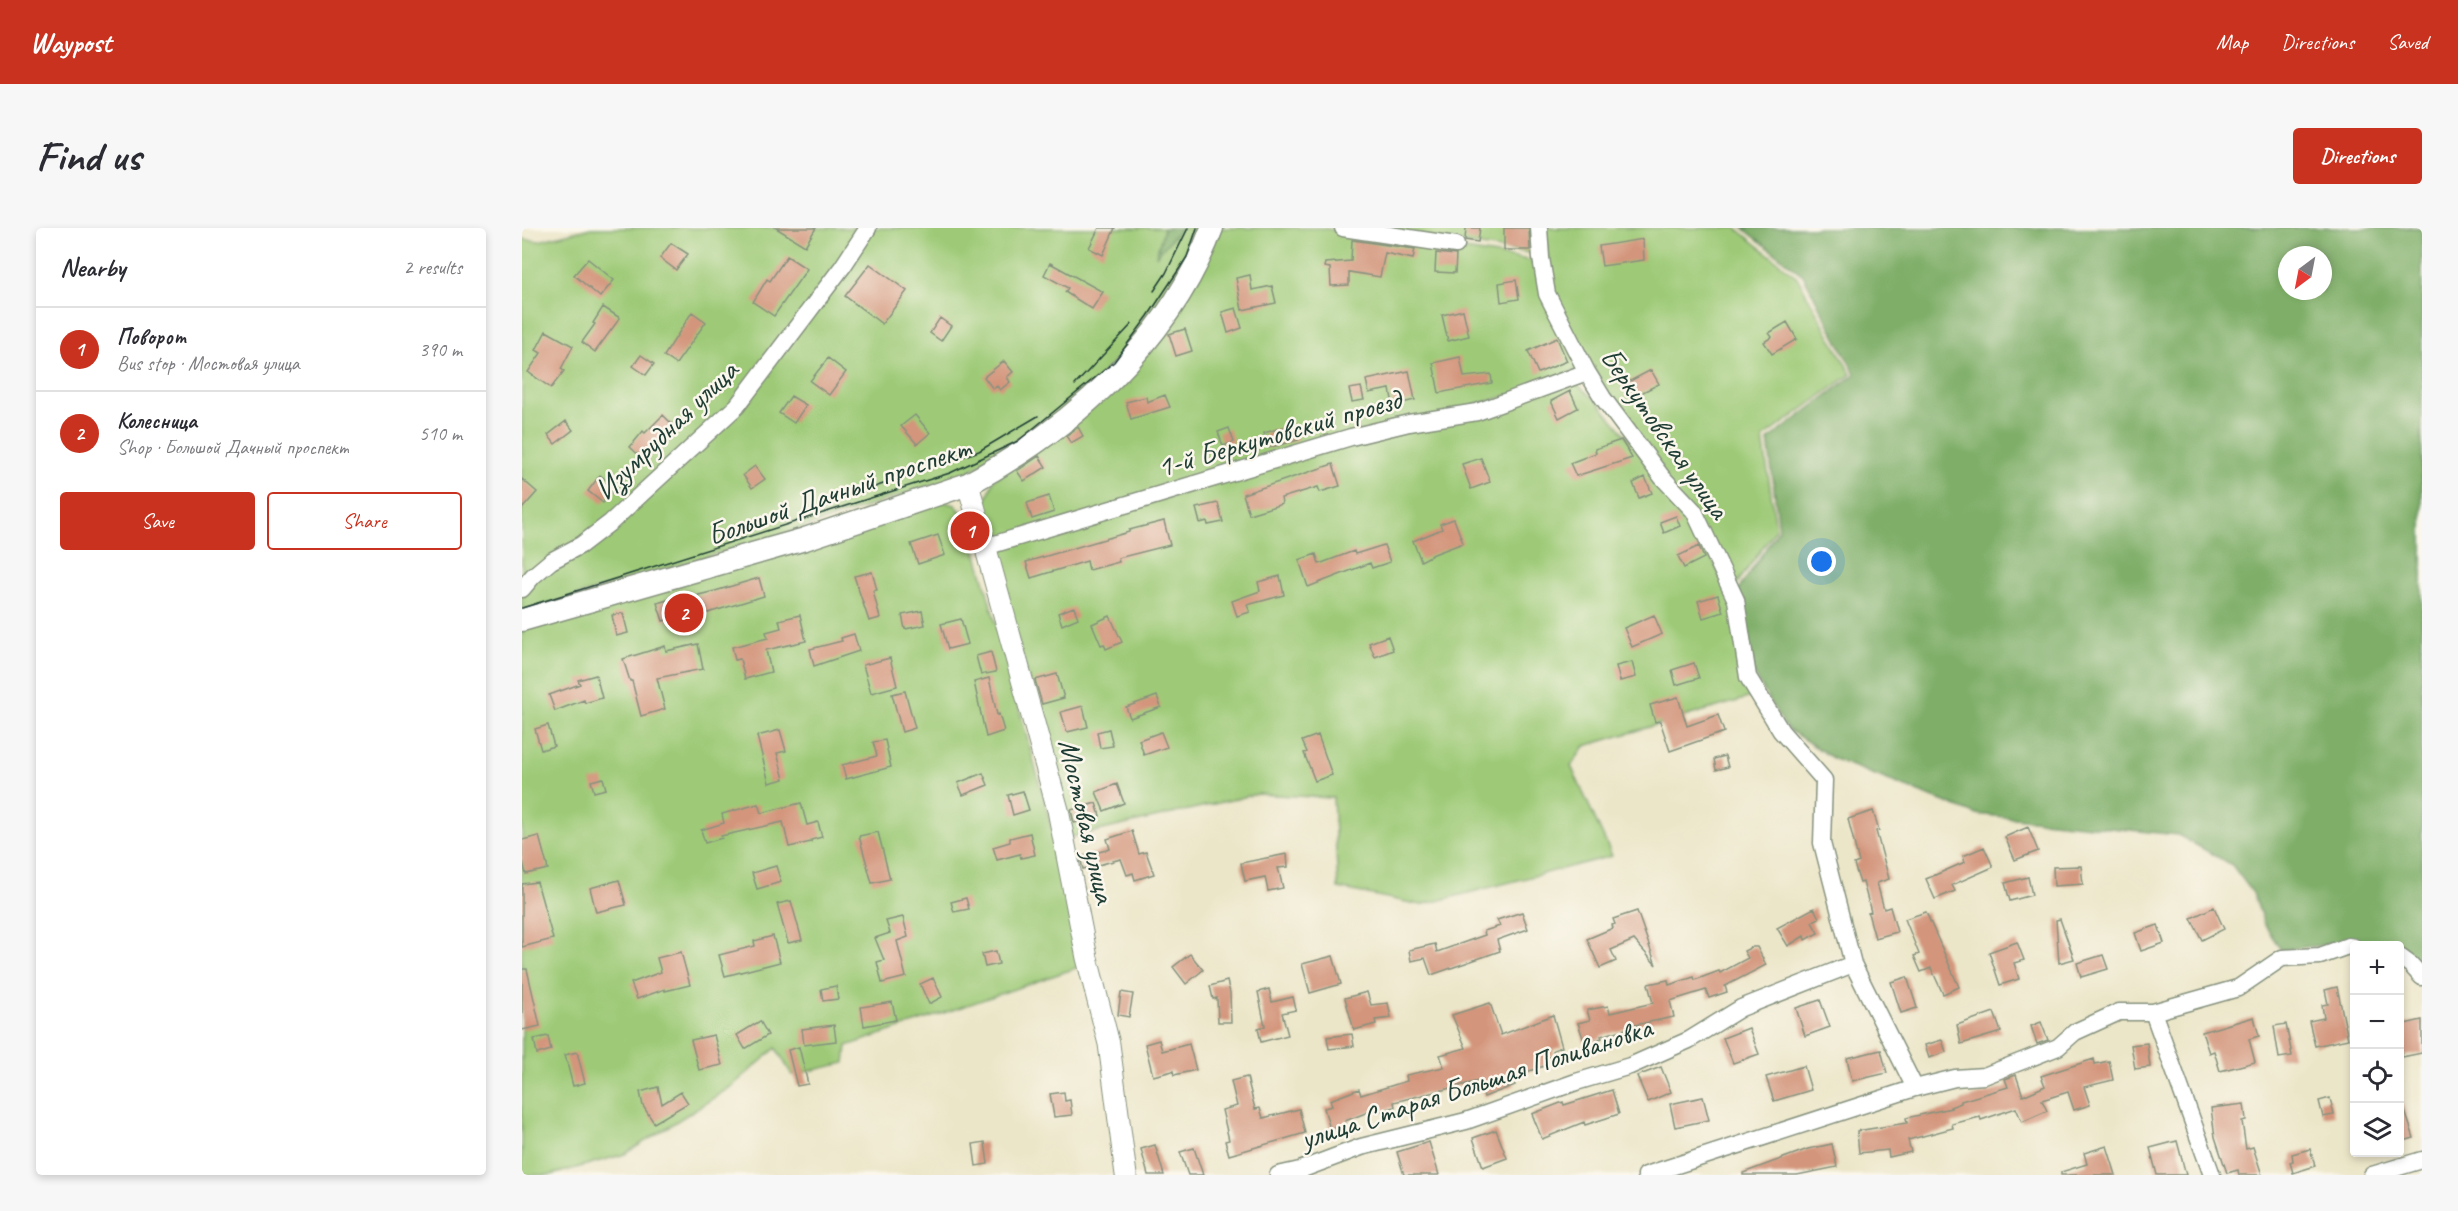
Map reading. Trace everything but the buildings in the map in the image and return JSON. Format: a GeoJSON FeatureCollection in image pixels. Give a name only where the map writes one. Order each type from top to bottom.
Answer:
{"type":"FeatureCollection","features":[{"type":"Feature","properties":{"kind":"main road","name":"Большой Дачный проспект"},"geometry":{"type":"LineString","coordinates":[[522,620],[805,539],[968,484],[1023,453],[1068,419],[1110,380],[1167,313],[1200,258],[1212,228]]}},
{"type":"Feature","properties":{"kind":"street","name":"Изумрудная улица"},"geometry":{"type":"LineString","coordinates":[[522,590],[532,576],[551,561],[581,545],[611,522],[737,406],[843,266],[868,228]]}},
{"type":"Feature","properties":{"kind":"street"},"geometry":{"type":"LineString","coordinates":[[1343,228],[1456,245]]}},
{"type":"Feature","properties":{"kind":"street","name":"Беркутовская улица"},"geometry":{"type":"LineString","coordinates":[[1539,228],[1547,294],[1587,372],[1603,398],[1662,477],[1694,511],[1736,600],[1748,677],[1781,731],[1824,780],[1822,843],[1853,964]]}},
{"type":"Feature","properties":{"kind":"street","name":"1-й Беркутовский проезд"},"geometry":{"type":"LineString","coordinates":[[985,548],[1351,437],[1409,423],[1477,412],[1587,372]]}},
{"type":"Feature","properties":{"kind":"street","name":"Мостовая улица"},"geometry":{"type":"LineString","coordinates":[[968,484],[1058,810],[1087,958],[1108,1044],[1126,1175]]}},
{"type":"Feature","properties":{"kind":"street"},"geometry":{"type":"LineString","coordinates":[[1646,1175],[1915,1088],[1955,1078],[1984,1076],[2058,1047],[2074,1032],[2119,1012],[2153,1012],[2238,988],[2282,958],[2320,956],[2350,946]]}},
{"type":"Feature","properties":{"kind":"street"},"geometry":{"type":"LineString","coordinates":[[2404,960],[2422,977]]}},
{"type":"Feature","properties":{"kind":"street"},"geometry":{"type":"LineString","coordinates":[[1853,964],[1915,1088]]}},
{"type":"Feature","properties":{"kind":"street","name":"улица Старая Большая Поливановка"},"geometry":{"type":"LineString","coordinates":[[1278,1175],[1300,1170],[1361,1147],[1466,1121],[1576,1082],[1630,1066],[1689,1040],[1741,1008],[1853,964]]}},
{"type":"Feature","properties":{"kind":"street"},"geometry":{"type":"LineString","coordinates":[[2153,1012],[2212,1175]]}},
{"type":"Feature","properties":{"kind":"street"},"geometry":{"type":"LineString","coordinates":[[2373,1175],[2422,1160]]}},
{"type":"Feature","properties":{"kind":"green space"},"geometry":{"type":"Polygon","coordinates":[[[591,228],[1164,228],[1157,255],[1181,228],[1205,228],[1141,338],[1065,411],[965,474],[802,528],[522,612],[522,239],[539,241],[591,228]]]}},
{"type":"Feature","properties":{"kind":"green space"},"geometry":{"type":"Polygon","coordinates":[[[1164,228],[1181,228],[1156,256],[1164,228]]]}},
{"type":"Feature","properties":{"kind":"green space"},"geometry":{"type":"Polygon","coordinates":[[[1218,228],[1321,228],[1536,261],[1578,369],[1535,388],[992,542],[985,520],[986,501],[994,479],[1072,425],[1218,228]]]}},
{"type":"Feature","properties":{"kind":"green space"},"geometry":{"type":"Polygon","coordinates":[[[1359,228],[1534,228],[1535,254],[1359,228]]]}},
{"type":"Feature","properties":{"kind":"green space"},"geometry":{"type":"Polygon","coordinates":[[[1545,228],[1736,228],[1797,277],[1851,374],[1763,438],[1776,529],[1736,585],[1609,396],[1551,293],[1545,228]]]}},
{"type":"Feature","properties":{"kind":"green space"},"geometry":{"type":"Polygon","coordinates":[[[1743,228],[2422,228],[2422,967],[2404,949],[2404,941],[2350,941],[2350,944],[2281,950],[2264,924],[2253,893],[2232,865],[2178,835],[1975,814],[1834,759],[1786,728],[1754,674],[1738,590],[1779,529],[1768,440],[1855,374],[1803,275],[1743,228]]]}},
{"type":"Feature","properties":{"kind":"green space"},"geometry":{"type":"Polygon","coordinates":[[[1573,381],[1598,402],[1691,513],[1731,599],[1755,696],[1585,746],[1571,766],[1612,856],[1421,905],[1338,888],[1333,798],[1257,794],[1072,837],[993,551],[996,547],[1573,381]]]}},
{"type":"Feature","properties":{"kind":"green space"},"geometry":{"type":"Polygon","coordinates":[[[941,501],[955,505],[967,518],[1048,814],[1082,966],[847,1046],[845,1063],[792,1075],[776,1048],[731,1087],[625,1154],[551,1175],[522,1175],[522,628],[941,501]]]}},
{"type":"Feature","properties":{"kind":"tram line"},"geometry":{"type":"LineString","coordinates":[[1154,291],[1166,273],[1188,228]]}},
{"type":"Feature","properties":{"kind":"tram line"},"geometry":{"type":"LineString","coordinates":[[522,608],[950,473],[1018,441],[1114,362],[1187,257],[1197,228]]}},
{"type":"Feature","properties":{"kind":"tram line"},"geometry":{"type":"LineString","coordinates":[[1075,385],[1132,324]]}},
{"type":"Feature","properties":{"kind":"tram line"},"geometry":{"type":"LineString","coordinates":[[863,491],[979,451],[1038,416]]}},
{"type":"Feature","properties":{"kind":"place","name":"Поворот"},"geometry":{"type":"Point","coordinates":[970,531]}},
{"type":"Feature","properties":{"kind":"place","name":"Колесница"},"geometry":{"type":"Point","coordinates":[684,613]}}]}
